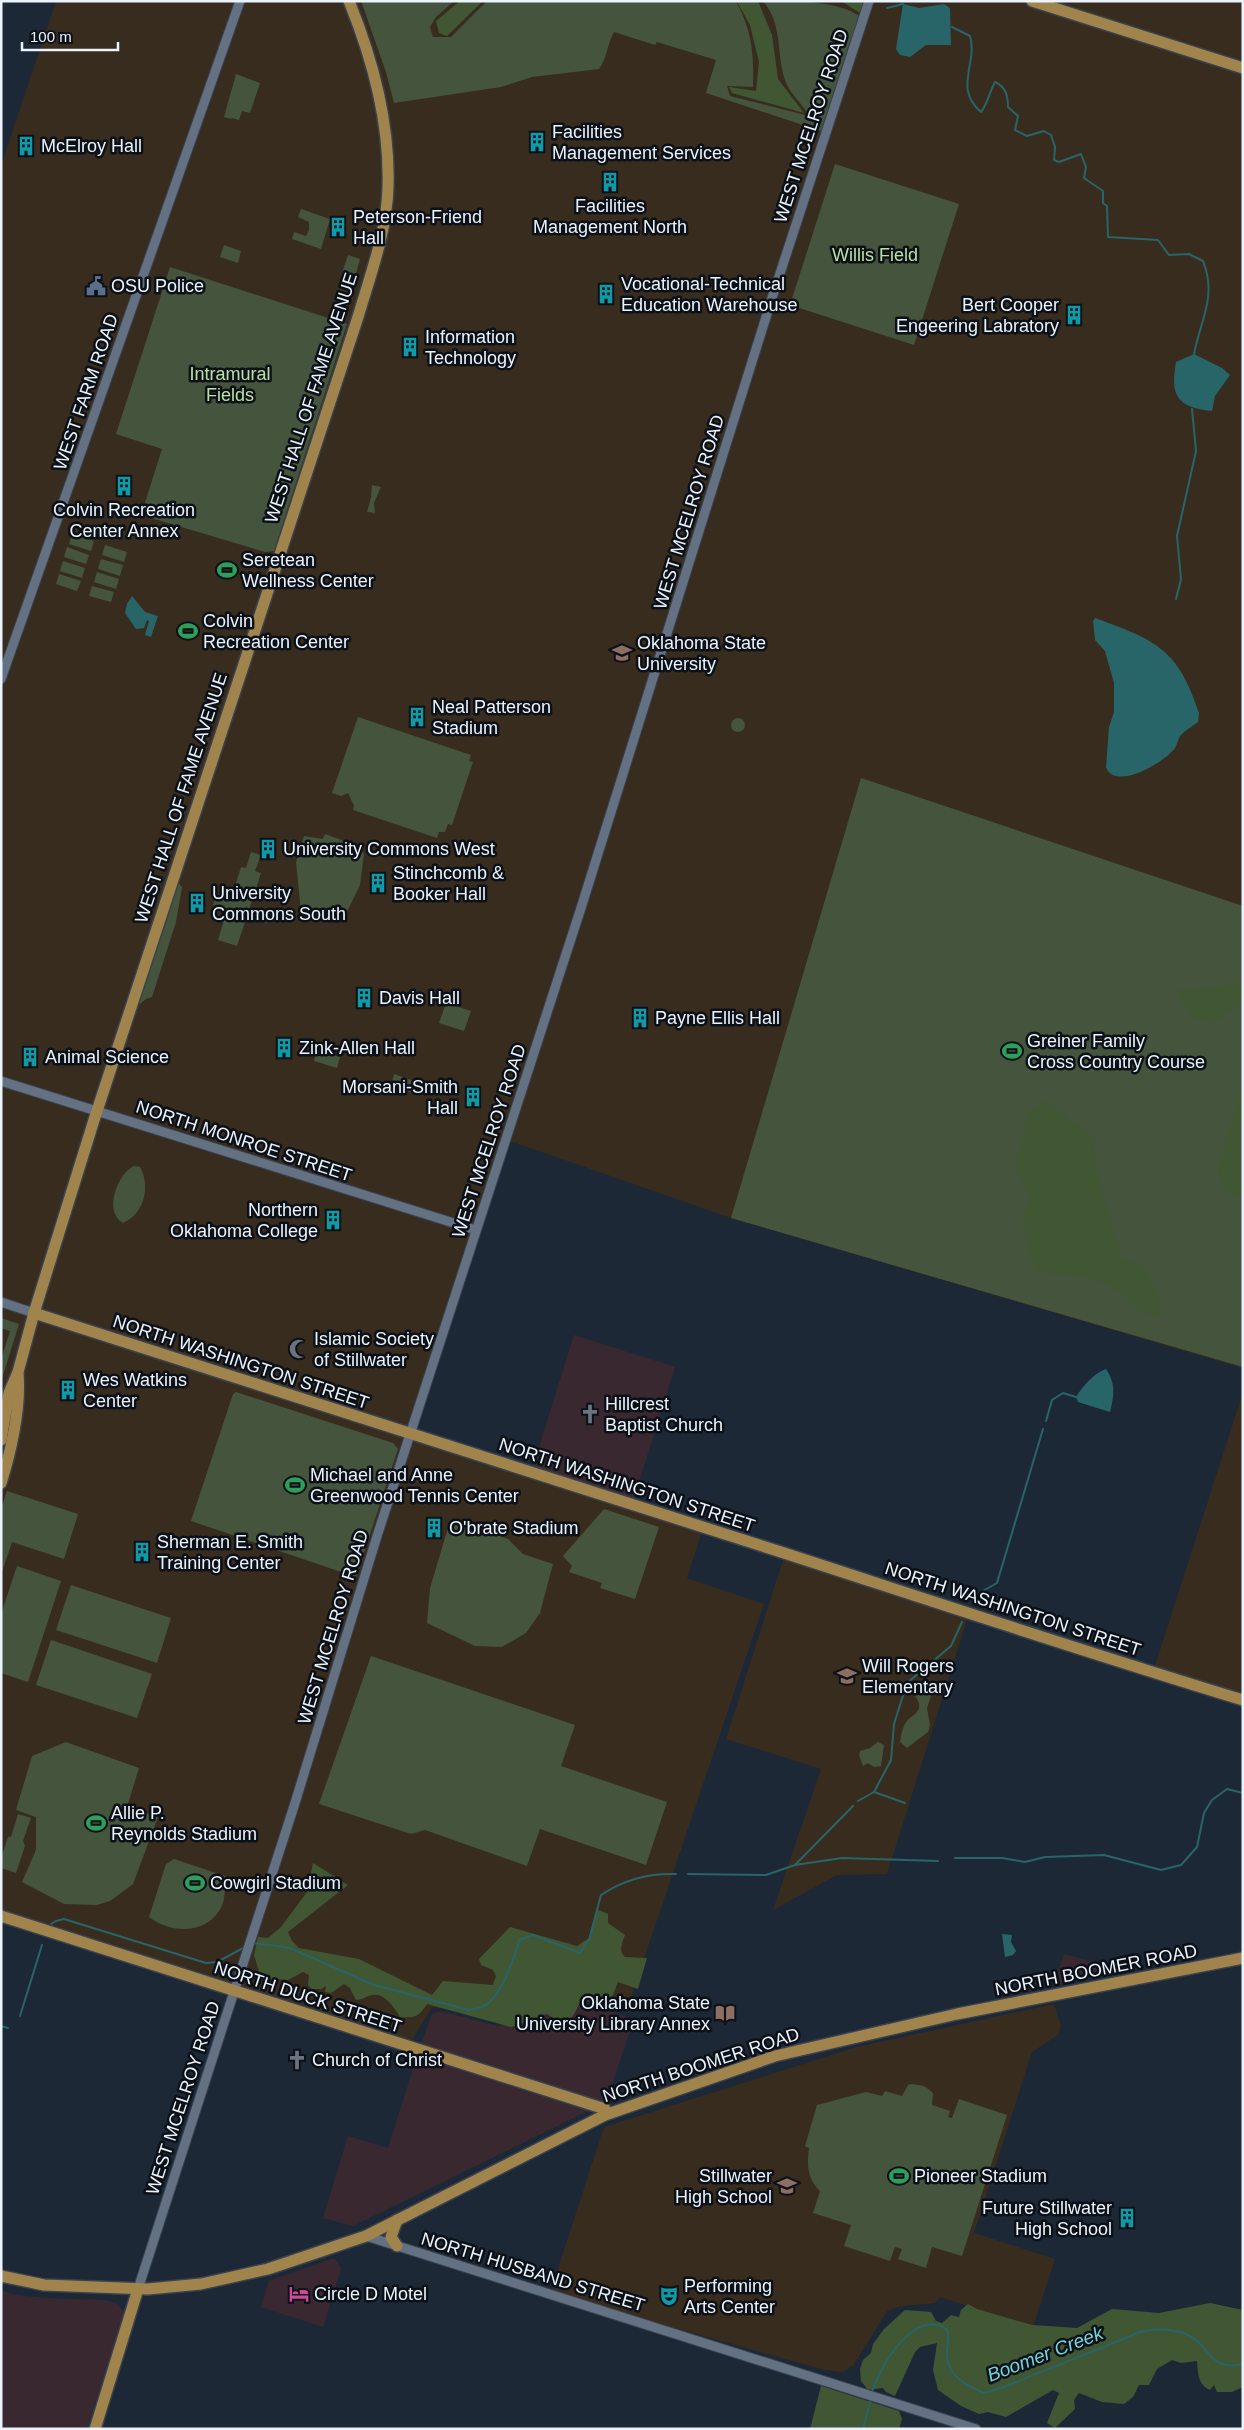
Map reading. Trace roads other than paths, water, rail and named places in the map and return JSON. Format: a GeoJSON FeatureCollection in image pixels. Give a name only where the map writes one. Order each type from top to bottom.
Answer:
{"type":"FeatureCollection","features":[{"type":"Feature","properties":{"kind":"main road","name":"WEST HALL OF FAME AVENUE"},"geometry":{"type":"LineString","coordinates":[[1,1440],[9,1393],[18,1372],[34,1312],[97,1112],[358,317],[381,232],[388,188],[383,108],[349,1]]}},
{"type":"Feature","properties":{"kind":"main road"},"geometry":{"type":"LineString","coordinates":[[1032,1],[1243,68]]}},
{"type":"Feature","properties":{"kind":"main road","name":"NORTH WASHINGTON STREET"},"geometry":{"type":"LineString","coordinates":[[34,1312],[411,1435],[1243,1700]]}},
{"type":"Feature","properties":{"kind":"main road","name":"WEST HALL OF FAME AVENUE"},"geometry":{"type":"LineString","coordinates":[[1,1483],[7,1465],[18,1394],[18,1372]]}},
{"type":"Feature","properties":{"kind":"main road","name":"NORTH DUCK STREET"},"geometry":{"type":"LineString","coordinates":[[1,1916],[605,2109]]}},
{"type":"Feature","properties":{"kind":"main road","name":"NORTH BOOMER ROAD"},"geometry":{"type":"LineString","coordinates":[[1,2276],[44,2285],[138,2289],[201,2284],[250,2274],[316,2254],[366,2236],[605,2115],[775,2056],[957,2014],[1243,1958]]}},
{"type":"Feature","properties":{"kind":"main road"},"geometry":{"type":"LineString","coordinates":[[397,2220],[392,2236],[397,2246]]}},
{"type":"Feature","properties":{"kind":"main road"},"geometry":{"type":"LineString","coordinates":[[95,2429],[137,2303],[138,2289]]}},
{"type":"Feature","properties":{"kind":"street","name":"WEST FARM ROAD"},"geometry":{"type":"LineString","coordinates":[[1,679],[240,1]]}},
{"type":"Feature","properties":{"kind":"street","name":"WEST MCELROY ROAD"},"geometry":{"type":"LineString","coordinates":[[138,2289],[578,916],[772,298],[869,1]]}},
{"type":"Feature","properties":{"kind":"street","name":"NORTH MONROE STREET"},"geometry":{"type":"LineString","coordinates":[[1,1081],[476,1230]]}},
{"type":"Feature","properties":{"kind":"street","name":"NORTH WASHINGTON STREET"},"geometry":{"type":"LineString","coordinates":[[1,1302],[34,1312]]}},
{"type":"Feature","properties":{"kind":"street","name":"NORTH HUSBAND STREET"},"geometry":{"type":"LineString","coordinates":[[366,2236],[976,2429]]}},
{"type":"Feature","properties":{"kind":"waterway"},"geometry":{"type":"LineString","coordinates":[[887,8],[903,4]]}},
{"type":"Feature","properties":{"kind":"waterway"},"geometry":{"type":"LineString","coordinates":[[952,27],[970,36],[972,46],[967,85],[973,103],[981,112],[995,82],[1004,89],[1008,107],[1018,116],[1015,130],[1027,136],[1044,131],[1051,135],[1055,147],[1054,160],[1059,162],[1081,154],[1086,167],[1084,178],[1103,191],[1103,203],[1107,206],[1108,237],[1158,240],[1169,255],[1189,254],[1203,261],[1207,274],[1208,297],[1194,354]]}},
{"type":"Feature","properties":{"kind":"waterway"},"geometry":{"type":"LineString","coordinates":[[1176,599],[1181,579],[1177,536],[1196,451],[1192,409]]}},
{"type":"Feature","properties":{"kind":"waterway"},"geometry":{"type":"LineString","coordinates":[[1046,1421],[1052,1400],[1063,1393],[1076,1397]]}},
{"type":"Feature","properties":{"kind":"waterway"},"geometry":{"type":"LineString","coordinates":[[972,1597],[997,1583],[1043,1429]]}},
{"type":"Feature","properties":{"kind":"waterway"},"geometry":{"type":"LineString","coordinates":[[874,1792],[891,1760],[894,1724],[907,1683],[951,1646],[962,1622]]}},
{"type":"Feature","properties":{"kind":"waterway"},"geometry":{"type":"LineString","coordinates":[[955,1858],[1002,1858],[1025,1862],[1045,1857],[1104,1855],[1161,1870],[1181,1865],[1197,1847],[1204,1813],[1212,1800],[1227,1789],[1243,1793]]}},
{"type":"Feature","properties":{"kind":"waterway"},"geometry":{"type":"LineString","coordinates":[[858,1801],[874,1792],[905,1803]]}},
{"type":"Feature","properties":{"kind":"waterway"},"geometry":{"type":"LineString","coordinates":[[795,1865],[853,1806]]}},
{"type":"Feature","properties":{"kind":"waterway"},"geometry":{"type":"LineString","coordinates":[[688,1874],[766,1875],[795,1865],[842,1858],[938,1861]]}},
{"type":"Feature","properties":{"kind":"waterway"},"geometry":{"type":"LineString","coordinates":[[254,1943],[290,1948],[374,1985],[469,2010],[484,2006],[496,1994],[511,1966],[519,1940],[533,1935],[580,1953],[589,1940],[601,1895],[618,1885],[646,1876],[676,1874]]}},
{"type":"Feature","properties":{"kind":"waterway"},"geometry":{"type":"LineString","coordinates":[[51,1924],[64,1919],[206,1963],[217,1962],[245,1947]]}},
{"type":"Feature","properties":{"kind":"waterway"},"geometry":{"type":"LineString","coordinates":[[20,2016],[42,1945]]}},
{"type":"Feature","properties":{"kind":"waterway"},"geometry":{"type":"LineString","coordinates":[[1,2026],[8,2028]]}},
{"type":"Feature","properties":{"kind":"waterway","name":"Boomer Creek"},"geometry":{"type":"LineString","coordinates":[[872,2392],[882,2368],[900,2343],[922,2326],[935,2325],[947,2329],[948,2363],[955,2375],[972,2388],[984,2393],[1001,2388],[1143,2331],[1167,2330],[1184,2333],[1196,2340],[1217,2361],[1232,2366],[1243,2364]]}},
{"type":"Feature","properties":{"kind":"waterway","name":"Boomer Creek"},"geometry":{"type":"LineString","coordinates":[[863,2429],[871,2399]]}},
{"type":"Feature","properties":{"kind":"place","name":"Facilities Management Services"},"geometry":{"type":"Point","coordinates":[537,142]}},
{"type":"Feature","properties":{"kind":"place","name":"McElroy Hall"},"geometry":{"type":"Point","coordinates":[26,146]}},
{"type":"Feature","properties":{"kind":"place","name":"Facilities Management North"},"geometry":{"type":"Point","coordinates":[610,182]}},
{"type":"Feature","properties":{"kind":"place","name":"Peterson-Friend Hall"},"geometry":{"type":"Point","coordinates":[338,227]}},
{"type":"Feature","properties":{"kind":"place","name":"OSU Police"},"geometry":{"type":"Point","coordinates":[96,286]}},
{"type":"Feature","properties":{"kind":"place","name":"Vocational-Technical Education Warehouse"},"geometry":{"type":"Point","coordinates":[606,294]}},
{"type":"Feature","properties":{"kind":"place","name":"Bert Cooper Engeering Labratory"},"geometry":{"type":"Point","coordinates":[1074,315]}},
{"type":"Feature","properties":{"kind":"place","name":"Information Technology"},"geometry":{"type":"Point","coordinates":[410,347]}},
{"type":"Feature","properties":{"kind":"place","name":"Colvin Recreation Center Annex"},"geometry":{"type":"Point","coordinates":[124,486]}},
{"type":"Feature","properties":{"kind":"place","name":"Seretean Wellness Center"},"geometry":{"type":"Point","coordinates":[227,570]}},
{"type":"Feature","properties":{"kind":"place","name":"Colvin Recreation Center"},"geometry":{"type":"Point","coordinates":[188,631]}},
{"type":"Feature","properties":{"kind":"place","name":"Oklahoma State University"},"geometry":{"type":"Point","coordinates":[622,653]}},
{"type":"Feature","properties":{"kind":"place","name":"Neal Patterson Stadium"},"geometry":{"type":"Point","coordinates":[417,717]}},
{"type":"Feature","properties":{"kind":"place","name":"University Commons West"},"geometry":{"type":"Point","coordinates":[268,849]}},
{"type":"Feature","properties":{"kind":"place","name":"Stinchcomb & Booker Hall"},"geometry":{"type":"Point","coordinates":[378,883]}},
{"type":"Feature","properties":{"kind":"place","name":"University Commons South"},"geometry":{"type":"Point","coordinates":[197,903]}},
{"type":"Feature","properties":{"kind":"place","name":"Davis Hall"},"geometry":{"type":"Point","coordinates":[364,998]}},
{"type":"Feature","properties":{"kind":"place","name":"Payne Ellis Hall"},"geometry":{"type":"Point","coordinates":[640,1018]}},
{"type":"Feature","properties":{"kind":"place","name":"Zink-Allen Hall"},"geometry":{"type":"Point","coordinates":[284,1048]}},
{"type":"Feature","properties":{"kind":"place","name":"Greiner Family Cross Country Course"},"geometry":{"type":"Point","coordinates":[1012,1051]}},
{"type":"Feature","properties":{"kind":"place","name":"Animal Science"},"geometry":{"type":"Point","coordinates":[30,1057]}},
{"type":"Feature","properties":{"kind":"place","name":"Morsani-Smith Hall"},"geometry":{"type":"Point","coordinates":[473,1097]}},
{"type":"Feature","properties":{"kind":"place","name":"Northern Oklahoma College"},"geometry":{"type":"Point","coordinates":[333,1220]}},
{"type":"Feature","properties":{"kind":"place","name":"Islamic Society of Stillwater"},"geometry":{"type":"Point","coordinates":[299,1349]}},
{"type":"Feature","properties":{"kind":"place","name":"Wes Watkins Center"},"geometry":{"type":"Point","coordinates":[68,1390]}},
{"type":"Feature","properties":{"kind":"place","name":"Hillcrest Baptist Church"},"geometry":{"type":"Point","coordinates":[590,1414]}},
{"type":"Feature","properties":{"kind":"place","name":"Michael and Anne Greenwood Tennis Center"},"geometry":{"type":"Point","coordinates":[295,1485]}},
{"type":"Feature","properties":{"kind":"place","name":"O'brate Stadium"},"geometry":{"type":"Point","coordinates":[434,1528]}},
{"type":"Feature","properties":{"kind":"place","name":"Sherman E. Smith Training Center"},"geometry":{"type":"Point","coordinates":[142,1552]}},
{"type":"Feature","properties":{"kind":"place","name":"Will Rogers Elementary"},"geometry":{"type":"Point","coordinates":[847,1676]}},
{"type":"Feature","properties":{"kind":"place","name":"Allie P. Reynolds Stadium"},"geometry":{"type":"Point","coordinates":[96,1823]}},
{"type":"Feature","properties":{"kind":"place","name":"Cowgirl Stadium"},"geometry":{"type":"Point","coordinates":[195,1883]}},
{"type":"Feature","properties":{"kind":"place","name":"Oklahoma State University Library Annex"},"geometry":{"type":"Point","coordinates":[725,2013]}},
{"type":"Feature","properties":{"kind":"place","name":"Church of Christ"},"geometry":{"type":"Point","coordinates":[297,2060]}},
{"type":"Feature","properties":{"kind":"place","name":"Pioneer Stadium"},"geometry":{"type":"Point","coordinates":[899,2176]}},
{"type":"Feature","properties":{"kind":"place","name":"Stillwater High School"},"geometry":{"type":"Point","coordinates":[787,2186]}},
{"type":"Feature","properties":{"kind":"place","name":"Future Stillwater High School"},"geometry":{"type":"Point","coordinates":[1127,2218]}},
{"type":"Feature","properties":{"kind":"place","name":"Circle D Motel"},"geometry":{"type":"Point","coordinates":[299,2294]}},
{"type":"Feature","properties":{"kind":"place","name":"Performing Arts Center"},"geometry":{"type":"Point","coordinates":[669,2296]}},
{"type":"Feature","properties":{"kind":"park label","name":"Willis Field"},"geometry":{"type":"Point","coordinates":[875,255]}},
{"type":"Feature","properties":{"kind":"park label","name":"Intramural Fields"},"geometry":{"type":"Point","coordinates":[230,384]}}]}
